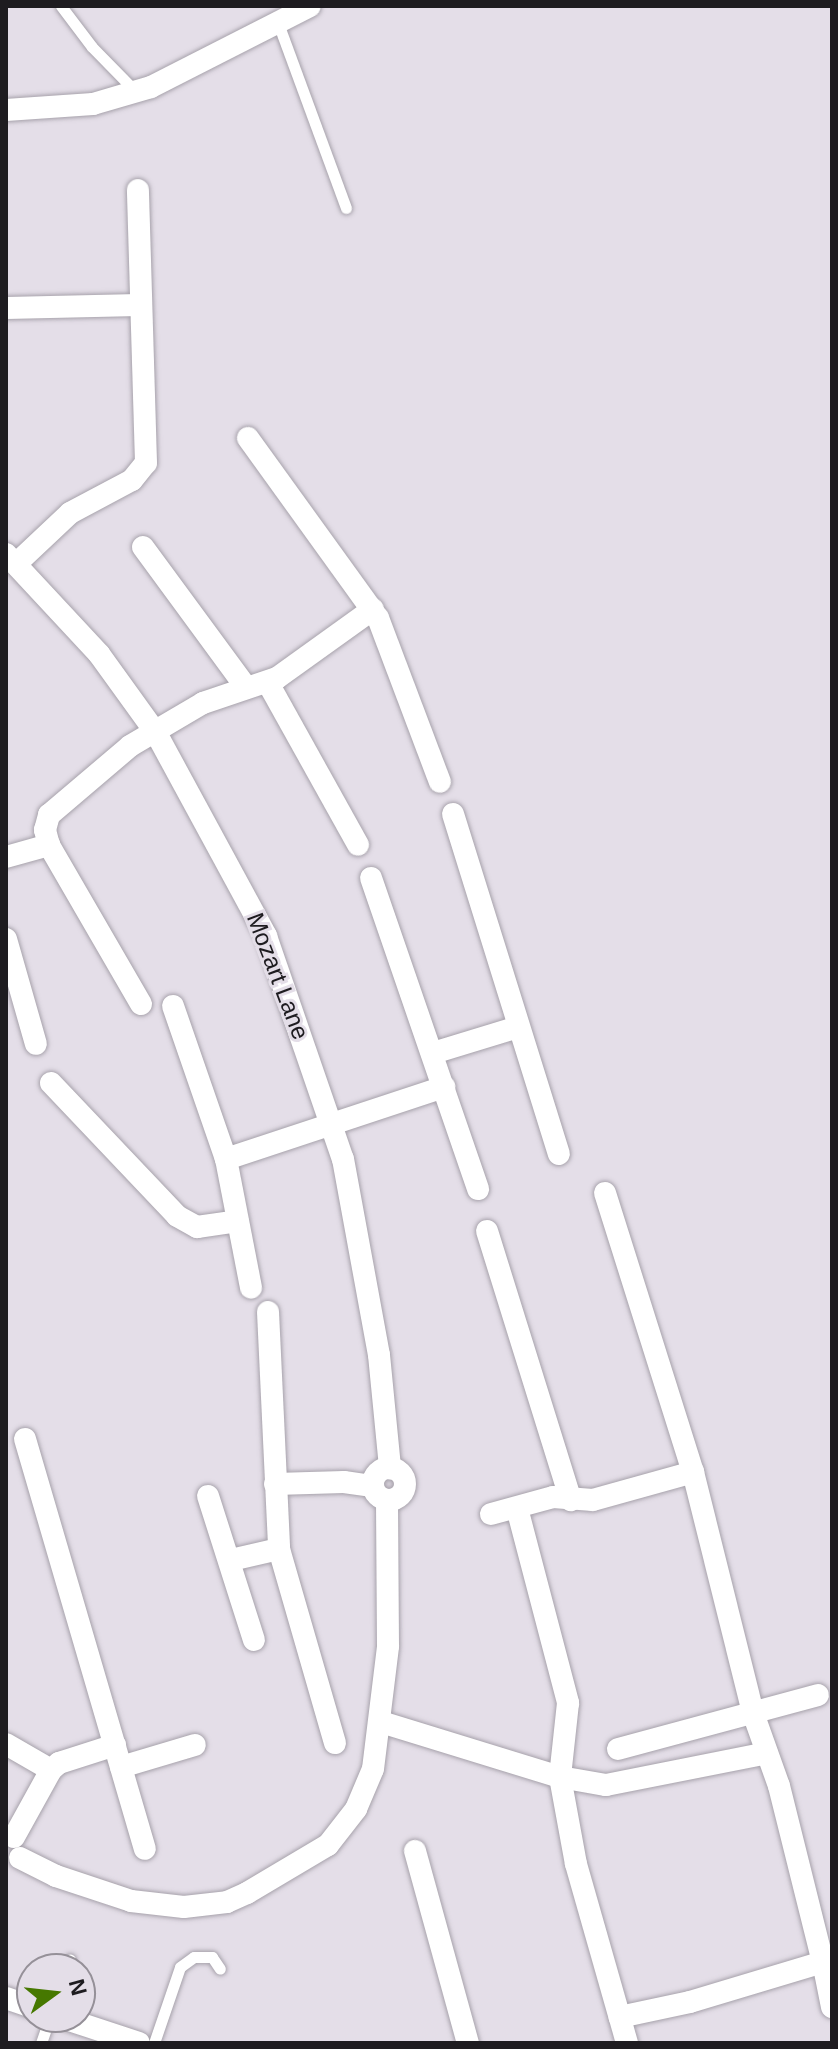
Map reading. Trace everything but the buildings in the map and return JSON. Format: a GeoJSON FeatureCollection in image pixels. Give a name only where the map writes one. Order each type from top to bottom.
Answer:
{"type":"FeatureCollection","features":[{"type":"Feature","properties":{"kind":"street"},"geometry":{"type":"LineString","coordinates":[[6,110],[59,109],[136,92],[189,70],[301,8]]}},
{"type":"Feature","properties":{"kind":"street"},"geometry":{"type":"LineString","coordinates":[[12,558],[70,513],[132,480],[144,469],[147,453],[139,305],[138,190]]}},
{"type":"Feature","properties":{"kind":"street"},"geometry":{"type":"LineString","coordinates":[[6,308],[139,305]]}},
{"type":"Feature","properties":{"kind":"street"},"geometry":{"type":"LineString","coordinates":[[248,438],[373,609],[392,651],[440,782]]}},
{"type":"Feature","properties":{"kind":"street"},"geometry":{"type":"LineString","coordinates":[[143,547],[245,686]]}},
{"type":"Feature","properties":{"kind":"street","name":"Mozart Lane"},"geometry":{"type":"LineString","coordinates":[[12,558],[110,667],[156,733],[266,936],[332,1124],[354,1210],[379,1355],[390,1468],[378,1472],[380,1493]]}},
{"type":"Feature","properties":{"kind":"street"},"geometry":{"type":"LineString","coordinates":[[141,1004],[49,845],[46,823],[52,811],[115,757],[203,703],[245,686],[268,683],[373,609]]}},
{"type":"Feature","properties":{"kind":"street"},"geometry":{"type":"LineString","coordinates":[[268,683],[358,845]]}},
{"type":"Feature","properties":{"kind":"street"},"geometry":{"type":"LineString","coordinates":[[453,814],[559,1154]]}},
{"type":"Feature","properties":{"kind":"street"},"geometry":{"type":"LineString","coordinates":[[6,857],[49,845]]}},
{"type":"Feature","properties":{"kind":"street"},"geometry":{"type":"LineString","coordinates":[[371,878],[478,1189]]}},
{"type":"Feature","properties":{"kind":"street"},"geometry":{"type":"LineString","coordinates":[[6,939],[36,1044]]}},
{"type":"Feature","properties":{"kind":"street"},"geometry":{"type":"LineString","coordinates":[[173,1006],[226,1159],[251,1288]]}},
{"type":"Feature","properties":{"kind":"street"},"geometry":{"type":"LineString","coordinates":[[433,1053],[518,1027]]}},
{"type":"Feature","properties":{"kind":"street"},"geometry":{"type":"LineString","coordinates":[[51,1083],[177,1216],[197,1227],[238,1221]]}},
{"type":"Feature","properties":{"kind":"street"},"geometry":{"type":"LineString","coordinates":[[226,1159],[444,1087]]}},
{"type":"Feature","properties":{"kind":"street"},"geometry":{"type":"LineString","coordinates":[[605,1193],[693,1472],[753,1713],[779,1786],[832,2007]]}},
{"type":"Feature","properties":{"kind":"street"},"geometry":{"type":"LineString","coordinates":[[487,1231],[571,1500]]}},
{"type":"Feature","properties":{"kind":"street"},"geometry":{"type":"LineString","coordinates":[[268,1312],[279,1549],[335,1743]]}},
{"type":"Feature","properties":{"kind":"street"},"geometry":{"type":"LineString","coordinates":[[25,1439],[145,1849]]}},
{"type":"Feature","properties":{"kind":"street"},"geometry":{"type":"LineString","coordinates":[[491,1514],[553,1497],[593,1500],[693,1472]]}},
{"type":"Feature","properties":{"kind":"street"},"geometry":{"type":"LineString","coordinates":[[115,1745],[59,1763],[51,1770],[12,1850],[65,1879],[155,1907],[227,1902],[309,1859],[342,1829],[370,1780],[381,1722],[389,1635],[380,1493],[344,1482],[275,1484]]}},
{"type":"Feature","properties":{"kind":"street"},"geometry":{"type":"LineString","coordinates":[[208,1496],[231,1560],[254,1640]]}},
{"type":"Feature","properties":{"kind":"street"},"geometry":{"type":"LineString","coordinates":[[517,1508],[567,1696],[569,1718],[560,1777],[576,1864],[627,2043]]}},
{"type":"Feature","properties":{"kind":"street"},"geometry":{"type":"LineString","coordinates":[[231,1560],[279,1549]]}},
{"type":"Feature","properties":{"kind":"street"},"geometry":{"type":"LineString","coordinates":[[618,1749],[818,1695]]}},
{"type":"Feature","properties":{"kind":"street"},"geometry":{"type":"LineString","coordinates":[[381,1722],[560,1777],[622,1784],[767,1753]]}},
{"type":"Feature","properties":{"kind":"street"},"geometry":{"type":"LineString","coordinates":[[6,1744],[51,1770]]}},
{"type":"Feature","properties":{"kind":"street"},"geometry":{"type":"LineString","coordinates":[[121,1767],[195,1745]]}},
{"type":"Feature","properties":{"kind":"street"},"geometry":{"type":"LineString","coordinates":[[415,1851],[468,2043]]}},
{"type":"Feature","properties":{"kind":"street"},"geometry":{"type":"LineString","coordinates":[[620,2017],[690,2002],[823,1962]]}},
{"type":"Feature","properties":{"kind":"street"},"geometry":{"type":"LineString","coordinates":[[96,2029],[139,2043]]}},
{"type":"Feature","properties":{"kind":"lane"},"geometry":{"type":"LineString","coordinates":[[61,6],[92,47],[136,92]]}},
{"type":"Feature","properties":{"kind":"lane"},"geometry":{"type":"LineString","coordinates":[[278,23],[346,208]]}},
{"type":"Feature","properties":{"kind":"lane"},"geometry":{"type":"LineString","coordinates":[[154,2043],[180,1967],[194,1957],[212,1957],[220,1969]]}}]}
